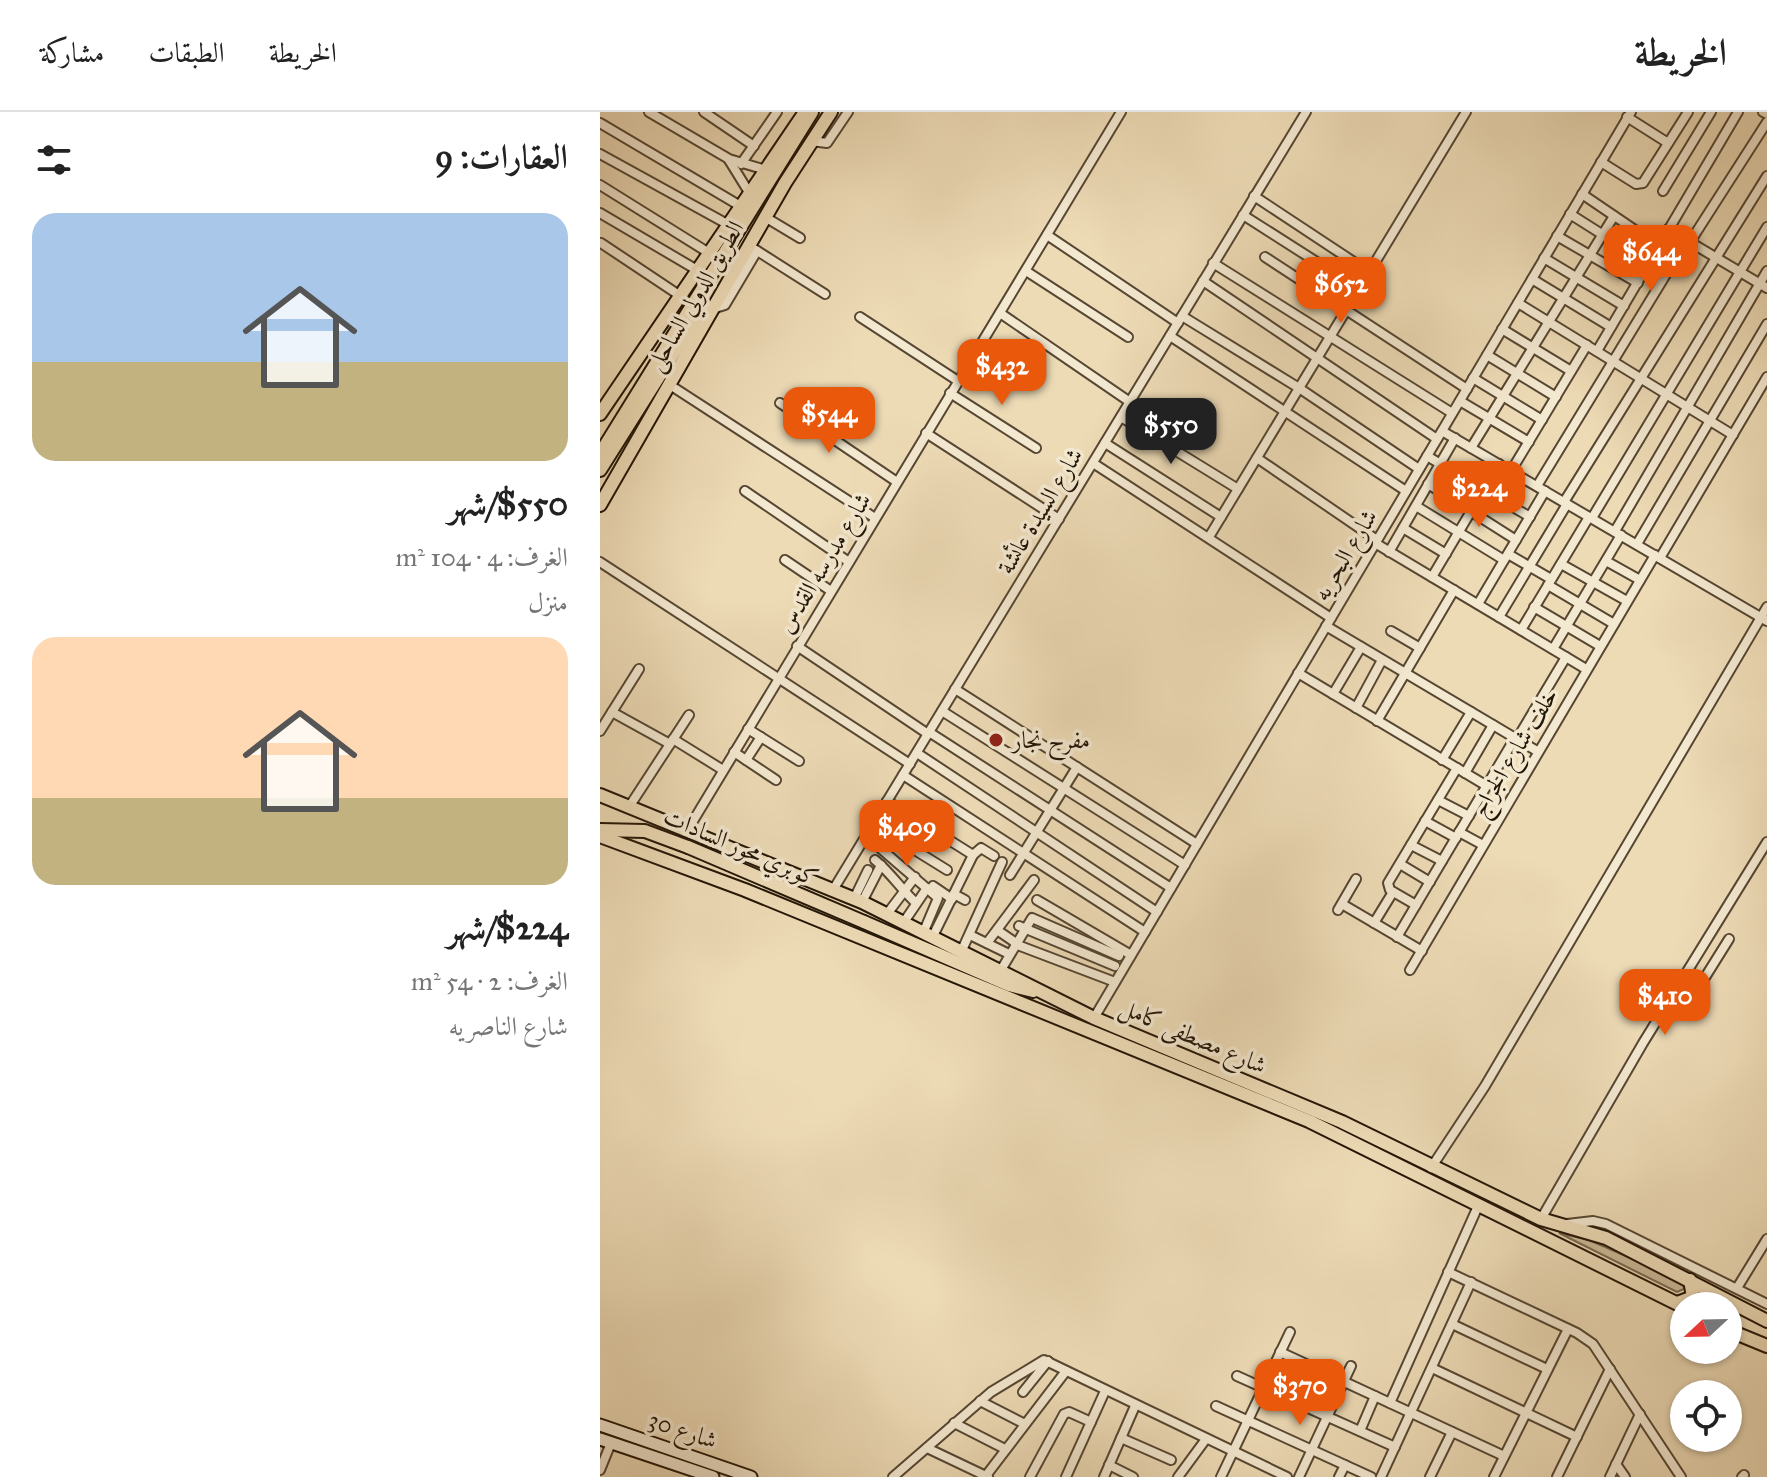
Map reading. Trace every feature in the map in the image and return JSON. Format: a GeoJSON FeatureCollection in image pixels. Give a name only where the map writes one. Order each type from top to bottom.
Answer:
{"type":"FeatureCollection","features":[{"type":"Feature","properties":{"kind":"main road","name":"الطريق الدولي الساحلى"},"geometry":{"type":"LineString","coordinates":[[600,414],[805,112]]}},
{"type":"Feature","properties":{"kind":"main road"},"geometry":{"type":"LineString","coordinates":[[600,454],[812,112]]}},
{"type":"Feature","properties":{"kind":"main road","name":"الطريق الدولي الساحلى"},"geometry":{"type":"LineString","coordinates":[[600,505],[712,308],[753,248],[765,217],[831,112]]}},
{"type":"Feature","properties":{"kind":"main road"},"geometry":{"type":"LineString","coordinates":[[600,470],[692,324],[712,308]]}},
{"type":"Feature","properties":{"kind":"main road","name":"شارع مصطفى كامل"},"geometry":{"type":"LineString","coordinates":[[600,795],[749,859],[858,900],[1094,1018],[1342,1122],[1541,1219],[1606,1238],[1710,1292]]}},
{"type":"Feature","properties":{"kind":"main road","name":"كوبري محور السادات"},"geometry":{"type":"LineString","coordinates":[[600,830],[625,828],[657,834],[1009,985],[1040,991]]}},
{"type":"Feature","properties":{"kind":"main road","name":"شارع مصطفى كامل"},"geometry":{"type":"LineString","coordinates":[[600,836],[607,842],[795,910],[1309,1121],[1670,1300]]}},
{"type":"Feature","properties":{"kind":"main road"},"geometry":{"type":"LineString","coordinates":[[745,890],[755,886],[760,876],[758,865],[749,859]]}},
{"type":"Feature","properties":{"kind":"main road"},"geometry":{"type":"LineString","coordinates":[[795,910],[788,903],[786,893],[795,881],[805,880]]}},
{"type":"Feature","properties":{"kind":"main road"},"geometry":{"type":"LineString","coordinates":[[1690,1280],[1692,1292]]}},
{"type":"Feature","properties":{"kind":"main road","name":"شارع مصطفى كامل"},"geometry":{"type":"LineString","coordinates":[[1742,1310],[1767,1321]]}},
{"type":"Feature","properties":{"kind":"main road"},"geometry":{"type":"LineString","coordinates":[[1742,1336],[1767,1346]]}},
{"type":"Feature","properties":{"kind":"street"},"geometry":{"type":"LineString","coordinates":[[607,112],[600,123],[742,207]]}},
{"type":"Feature","properties":{"kind":"street"},"geometry":{"type":"LineString","coordinates":[[649,112],[729,159],[766,170]]}},
{"type":"Feature","properties":{"kind":"street"},"geometry":{"type":"LineString","coordinates":[[704,112],[754,146]]}},
{"type":"Feature","properties":{"kind":"street"},"geometry":{"type":"LineString","coordinates":[[741,164],[777,112]]}},
{"type":"Feature","properties":{"kind":"street"},"geometry":{"type":"LineString","coordinates":[[811,141],[827,143],[848,112]]}},
{"type":"Feature","properties":{"kind":"street","name":"شارع مدرسه القدس"},"geometry":{"type":"LineString","coordinates":[[687,831],[1121,112]]}},
{"type":"Feature","properties":{"kind":"street","name":"شارع السيدة عائشة"},"geometry":{"type":"LineString","coordinates":[[833,890],[1306,112]]}},
{"type":"Feature","properties":{"kind":"street"},"geometry":{"type":"LineString","coordinates":[[1209,537],[1466,112]]}},
{"type":"Feature","properties":{"kind":"street"},"geometry":{"type":"LineString","coordinates":[[1601,162],[1640,184],[1688,112]]}},
{"type":"Feature","properties":{"kind":"street"},"geometry":{"type":"LineString","coordinates":[[1663,191],[1711,112]]}},
{"type":"Feature","properties":{"kind":"street"},"geometry":{"type":"LineString","coordinates":[[1597,351],[1738,112]]}},
{"type":"Feature","properties":{"kind":"street"},"geometry":{"type":"LineString","coordinates":[[1629,115],[1668,143]]}},
{"type":"Feature","properties":{"kind":"street","name":"شارع البحريه"},"geometry":{"type":"LineString","coordinates":[[1094,1018],[1112,982],[1157,912],[1629,115]]}},
{"type":"Feature","properties":{"kind":"street"},"geometry":{"type":"LineString","coordinates":[[1478,604],[1530,517],[1541,489],[1613,361],[1767,122]]}},
{"type":"Feature","properties":{"kind":"street"},"geometry":{"type":"LineString","coordinates":[[600,154],[729,225]]}},
{"type":"Feature","properties":{"kind":"street"},"geometry":{"type":"LineString","coordinates":[[729,159],[750,194]]}},
{"type":"Feature","properties":{"kind":"street"},"geometry":{"type":"LineString","coordinates":[[1499,617],[1640,377],[1767,176]]}},
{"type":"Feature","properties":{"kind":"street"},"geometry":{"type":"LineString","coordinates":[[600,185],[709,253]]}},
{"type":"Feature","properties":{"kind":"street"},"geometry":{"type":"LineString","coordinates":[[1582,194],[1660,247]]}},
{"type":"Feature","properties":{"kind":"street"},"geometry":{"type":"LineString","coordinates":[[1254,196],[1369,272]]}},
{"type":"Feature","properties":{"kind":"street"},"geometry":{"type":"LineString","coordinates":[[600,213],[697,270]]}},
{"type":"Feature","properties":{"kind":"street"},"geometry":{"type":"LineString","coordinates":[[1570,214],[1649,264]]}},
{"type":"Feature","properties":{"kind":"street"},"geometry":{"type":"LineString","coordinates":[[1243,215],[1359,289]]}},
{"type":"Feature","properties":{"kind":"street"},"geometry":{"type":"LineString","coordinates":[[1471,448],[1614,216]]}},
{"type":"Feature","properties":{"kind":"street"},"geometry":{"type":"LineString","coordinates":[[765,217],[800,238]]}},
{"type":"Feature","properties":{"kind":"street"},"geometry":{"type":"LineString","coordinates":[[1521,630],[1767,227]]}},
{"type":"Feature","properties":{"kind":"street"},"geometry":{"type":"LineString","coordinates":[[1668,229],[1764,286]]}},
{"type":"Feature","properties":{"kind":"street"},"geometry":{"type":"LineString","coordinates":[[1047,235],[1180,319],[1299,388],[1419,469]]}},
{"type":"Feature","properties":{"kind":"street"},"geometry":{"type":"LineString","coordinates":[[1557,236],[1638,283]]}},
{"type":"Feature","properties":{"kind":"street"},"geometry":{"type":"LineString","coordinates":[[601,243],[679,295]]}},
{"type":"Feature","properties":{"kind":"street"},"geometry":{"type":"LineString","coordinates":[[753,248],[825,294]]}},
{"type":"Feature","properties":{"kind":"street"},"geometry":{"type":"LineString","coordinates":[[1265,257],[1467,389]]}},
{"type":"Feature","properties":{"kind":"street"},"geometry":{"type":"LineString","coordinates":[[1544,258],[1624,306]]}},
{"type":"Feature","properties":{"kind":"street"},"geometry":{"type":"LineString","coordinates":[[1213,263],[1452,413]]}},
{"type":"Feature","properties":{"kind":"street"},"geometry":{"type":"LineString","coordinates":[[1026,271],[1128,337]]}},
{"type":"Feature","properties":{"kind":"street"},"geometry":{"type":"LineString","coordinates":[[1553,649],[1606,561],[1618,533],[1688,407],[1764,286],[1767,271]]}},
{"type":"Feature","properties":{"kind":"street"},"geometry":{"type":"LineString","coordinates":[[1532,279],[1611,327]]}},
{"type":"Feature","properties":{"kind":"street"},"geometry":{"type":"LineString","coordinates":[[1203,281],[1316,360],[1439,435],[1455,438],[1764,619]]}},
{"type":"Feature","properties":{"kind":"street"},"geometry":{"type":"LineString","coordinates":[[1518,303],[1733,435]]}},
{"type":"Feature","properties":{"kind":"street"},"geometry":{"type":"LineString","coordinates":[[1000,313],[1130,402]]}},
{"type":"Feature","properties":{"kind":"street"},"geometry":{"type":"LineString","coordinates":[[860,317],[958,381]]}},
{"type":"Feature","properties":{"kind":"street"},"geometry":{"type":"LineString","coordinates":[[1637,544],[1767,324]]}},
{"type":"Feature","properties":{"kind":"street"},"geometry":{"type":"LineString","coordinates":[[1502,329],[1571,371]]}},
{"type":"Feature","properties":{"kind":"street"},"geometry":{"type":"LineString","coordinates":[[1170,336],[1406,491]]}},
{"type":"Feature","properties":{"kind":"street"},"geometry":{"type":"LineString","coordinates":[[1511,471],[1587,345]]}},
{"type":"Feature","properties":{"kind":"street"},"geometry":{"type":"LineString","coordinates":[[1487,355],[1556,397]]}},
{"type":"Feature","properties":{"kind":"street","name":"خلف شارع الجراج"},"geometry":{"type":"LineString","coordinates":[[1410,970],[1586,669],[1767,377]]}},
{"type":"Feature","properties":{"kind":"street"},"geometry":{"type":"LineString","coordinates":[[1473,378],[1542,420]]}},
{"type":"Feature","properties":{"kind":"street"},"geometry":{"type":"LineString","coordinates":[[670,385],[875,518]]}},
{"type":"Feature","properties":{"kind":"street"},"geometry":{"type":"LineString","coordinates":[[950,393],[1036,448]]}},
{"type":"Feature","properties":{"kind":"street"},"geometry":{"type":"LineString","coordinates":[[1460,401],[1529,442]]}},
{"type":"Feature","properties":{"kind":"street"},"geometry":{"type":"LineString","coordinates":[[780,403],[897,482]]}},
{"type":"Feature","properties":{"kind":"street"},"geometry":{"type":"LineString","coordinates":[[1121,417],[1238,489]]}},
{"type":"Feature","properties":{"kind":"street"},"geometry":{"type":"LineString","coordinates":[[926,433],[1059,519]]}},
{"type":"Feature","properties":{"kind":"street"},"geometry":{"type":"LineString","coordinates":[[1389,552],[1455,438]]}},
{"type":"Feature","properties":{"kind":"street"},"geometry":{"type":"LineString","coordinates":[[1105,443],[1221,517]]}},
{"type":"Feature","properties":{"kind":"street"},"geometry":{"type":"LineString","coordinates":[[1427,456],[1530,517]]}},
{"type":"Feature","properties":{"kind":"street"},"geometry":{"type":"LineString","coordinates":[[1257,458],[1389,552],[1586,669]]}},
{"type":"Feature","properties":{"kind":"street"},"geometry":{"type":"LineString","coordinates":[[1093,463],[1209,537],[1361,647],[1537,751]]}},
{"type":"Feature","properties":{"kind":"street"},"geometry":{"type":"LineString","coordinates":[[1432,577],[1499,464]]}},
{"type":"Feature","properties":{"kind":"street"},"geometry":{"type":"LineString","coordinates":[[1428,484],[1516,540]]}},
{"type":"Feature","properties":{"kind":"street"},"geometry":{"type":"LineString","coordinates":[[745,491],[849,562]]}},
{"type":"Feature","properties":{"kind":"street"},"geometry":{"type":"LineString","coordinates":[[1416,506],[1506,557],[1529,566],[1580,604],[1614,624]]}},
{"type":"Feature","properties":{"kind":"street"},"geometry":{"type":"LineString","coordinates":[[1403,528],[1446,554]]}},
{"type":"Feature","properties":{"kind":"street"},"geometry":{"type":"LineString","coordinates":[[785,560],[831,591]]}},
{"type":"Feature","properties":{"kind":"street"},"geometry":{"type":"LineString","coordinates":[[1606,561],[1640,580]]}},
{"type":"Feature","properties":{"kind":"street"},"geometry":{"type":"LineString","coordinates":[[600,562],[910,764]]}},
{"type":"Feature","properties":{"kind":"street"},"geometry":{"type":"LineString","coordinates":[[1561,564],[1627,601]]}},
{"type":"Feature","properties":{"kind":"street"},"geometry":{"type":"LineString","coordinates":[[1377,721],[1454,590]]}},
{"type":"Feature","properties":{"kind":"street"},"geometry":{"type":"LineString","coordinates":[[1534,607],[1600,646]]}},
{"type":"Feature","properties":{"kind":"street"},"geometry":{"type":"LineString","coordinates":[[1431,1168],[1485,1086],[1764,619],[1767,607]]}},
{"type":"Feature","properties":{"kind":"street"},"geometry":{"type":"LineString","coordinates":[[1391,631],[1420,648]]}},
{"type":"Feature","properties":{"kind":"street"},"geometry":{"type":"LineString","coordinates":[[797,646],[1171,888]]}},
{"type":"Feature","properties":{"kind":"street"},"geometry":{"type":"LineString","coordinates":[[1333,694],[1361,647]]}},
{"type":"Feature","properties":{"kind":"street"},"geometry":{"type":"LineString","coordinates":[[1397,937],[1566,657]]}},
{"type":"Feature","properties":{"kind":"street"},"geometry":{"type":"LineString","coordinates":[[1356,708],[1382,660]]}},
{"type":"Feature","properties":{"kind":"street"},"geometry":{"type":"LineString","coordinates":[[600,731],[639,669]]}},
{"type":"Feature","properties":{"kind":"street"},"geometry":{"type":"LineString","coordinates":[[1298,673],[1487,786]]}},
{"type":"Feature","properties":{"kind":"street"},"geometry":{"type":"LineString","coordinates":[[955,689],[1197,844]]}},
{"type":"Feature","properties":{"kind":"street"},"geometry":{"type":"LineString","coordinates":[[942,711],[1185,865]]}},
{"type":"Feature","properties":{"kind":"street"},"geometry":{"type":"LineString","coordinates":[[612,712],[723,770]]}},
{"type":"Feature","properties":{"kind":"street"},"geometry":{"type":"LineString","coordinates":[[1442,760],[1471,712]]}},
{"type":"Feature","properties":{"kind":"street"},"geometry":{"type":"LineString","coordinates":[[629,807],[689,715]]}},
{"type":"Feature","properties":{"kind":"street"},"geometry":{"type":"LineString","coordinates":[[1416,905],[1393,892],[1388,883],[1438,800],[1493,725]]}},
{"type":"Feature","properties":{"kind":"street"},"geometry":{"type":"LineString","coordinates":[[748,729],[799,761]]}},
{"type":"Feature","properties":{"kind":"street"},"geometry":{"type":"LineString","coordinates":[[746,760],[761,737]]}},
{"type":"Feature","properties":{"kind":"street"},"geometry":{"type":"LineString","coordinates":[[734,752],[776,780]]}},
{"type":"Feature","properties":{"kind":"street"},"geometry":{"type":"LineString","coordinates":[[917,753],[1157,912]]}},
{"type":"Feature","properties":{"kind":"street"},"geometry":{"type":"LineString","coordinates":[[1010,875],[1077,767]]}},
{"type":"Feature","properties":{"kind":"street"},"geometry":{"type":"LineString","coordinates":[[903,775],[1145,932]]}},
{"type":"Feature","properties":{"kind":"street"},"geometry":{"type":"LineString","coordinates":[[1438,800],[1469,816]]}},
{"type":"Feature","properties":{"kind":"street"},"geometry":{"type":"LineString","coordinates":[[887,801],[972,854]]}},
{"type":"Feature","properties":{"kind":"street"},"geometry":{"type":"LineString","coordinates":[[1425,821],[1483,845]]}},
{"type":"Feature","properties":{"kind":"street"},"geometry":{"type":"LineString","coordinates":[[873,824],[947,870]]}},
{"type":"Feature","properties":{"kind":"street"},"geometry":{"type":"LineString","coordinates":[[866,836],[930,887],[965,900]]}},
{"type":"Feature","properties":{"kind":"street"},"geometry":{"type":"LineString","coordinates":[[1541,1219],[1767,842]]}},
{"type":"Feature","properties":{"kind":"street"},"geometry":{"type":"LineString","coordinates":[[1411,845],[1442,861]]}},
{"type":"Feature","properties":{"kind":"street"},"geometry":{"type":"LineString","coordinates":[[929,934],[953,896],[972,854],[981,848],[994,856]]}},
{"type":"Feature","properties":{"kind":"street"},"geometry":{"type":"LineString","coordinates":[[858,900],[881,865],[894,860]]}},
{"type":"Feature","properties":{"kind":"street"},"geometry":{"type":"LineString","coordinates":[[962,950],[1002,862]]}},
{"type":"Feature","properties":{"kind":"street"},"geometry":{"type":"LineString","coordinates":[[1400,864],[1430,882]]}},
{"type":"Feature","properties":{"kind":"street"},"geometry":{"type":"LineString","coordinates":[[881,865],[916,903]]}},
{"type":"Feature","properties":{"kind":"street"},"geometry":{"type":"LineString","coordinates":[[858,900],[868,870]]}},
{"type":"Feature","properties":{"kind":"street"},"geometry":{"type":"LineString","coordinates":[[887,914],[915,877]]}},
{"type":"Feature","properties":{"kind":"street"},"geometry":{"type":"LineString","coordinates":[[1356,879],[1340,907],[1422,951]]}},
{"type":"Feature","properties":{"kind":"street"},"geometry":{"type":"LineString","coordinates":[[987,943],[1034,880]]}},
{"type":"Feature","properties":{"kind":"street"},"geometry":{"type":"LineString","coordinates":[[904,922],[930,887]]}},
{"type":"Feature","properties":{"kind":"street"},"geometry":{"type":"LineString","coordinates":[[929,934],[939,902],[930,887]]}},
{"type":"Feature","properties":{"kind":"street"},"geometry":{"type":"LineString","coordinates":[[1374,923],[1393,892]]}},
{"type":"Feature","properties":{"kind":"street"},"geometry":{"type":"LineString","coordinates":[[1032,918],[1030,911],[1038,898],[1120,953]]}},
{"type":"Feature","properties":{"kind":"street"},"geometry":{"type":"LineString","coordinates":[[1001,970],[1022,927],[1032,918]]}},
{"type":"Feature","properties":{"kind":"street"},"geometry":{"type":"LineString","coordinates":[[1032,918],[1131,955]]}},
{"type":"Feature","properties":{"kind":"street"},"geometry":{"type":"LineString","coordinates":[[1022,927],[1115,966]]}},
{"type":"Feature","properties":{"kind":"street"},"geometry":{"type":"LineString","coordinates":[[997,930],[1016,944],[1112,982],[1120,953]]}},
{"type":"Feature","properties":{"kind":"street"},"geometry":{"type":"LineString","coordinates":[[970,935],[1009,954]]}},
{"type":"Feature","properties":{"kind":"street"},"geometry":{"type":"LineString","coordinates":[[1063,963],[1074,936]]}},
{"type":"Feature","properties":{"kind":"street"},"geometry":{"type":"LineString","coordinates":[[1678,987],[1694,995],[1729,939]]}},
{"type":"Feature","properties":{"kind":"street"},"geometry":{"type":"LineString","coordinates":[[1390,1403],[1479,1204]]}},
{"type":"Feature","properties":{"kind":"street"},"geometry":{"type":"LineString","coordinates":[[1563,1225],[1593,1221],[1606,1224],[1767,1303]]}},
{"type":"Feature","properties":{"kind":"street"},"geometry":{"type":"LineString","coordinates":[[1737,1288],[1767,1239]]}},
{"type":"Feature","properties":{"kind":"street"},"geometry":{"type":"LineString","coordinates":[[1448,1272],[1593,1344],[1681,1477]]}},
{"type":"Feature","properties":{"kind":"street"},"geometry":{"type":"LineString","coordinates":[[1381,1477],[1471,1282]]}},
{"type":"Feature","properties":{"kind":"street"},"geometry":{"type":"LineString","coordinates":[[1452,1324],[1547,1369]]}},
{"type":"Feature","properties":{"kind":"street"},"geometry":{"type":"LineString","coordinates":[[1494,1477],[1568,1329]]}},
{"type":"Feature","properties":{"kind":"street"},"geometry":{"type":"LineString","coordinates":[[1221,1477],[1290,1332]]}},
{"type":"Feature","properties":{"kind":"street"},"geometry":{"type":"LineString","coordinates":[[1280,1352],[1504,1456]]}},
{"type":"Feature","properties":{"kind":"street"},"geometry":{"type":"LineString","coordinates":[[1023,1392],[1048,1361]]}},
{"type":"Feature","properties":{"kind":"street"},"geometry":{"type":"LineString","coordinates":[[893,1477],[980,1401],[1026,1368],[1048,1361],[1135,1406],[1287,1477]]}},
{"type":"Feature","properties":{"kind":"street"},"geometry":{"type":"LineString","coordinates":[[1299,1477],[1351,1366]]}},
{"type":"Feature","properties":{"kind":"street"},"geometry":{"type":"LineString","coordinates":[[1295,1402],[1312,1367]]}},
{"type":"Feature","properties":{"kind":"street"},"geometry":{"type":"LineString","coordinates":[[1432,1368],[1577,1437]]}},
{"type":"Feature","properties":{"kind":"street"},"geometry":{"type":"LineString","coordinates":[[1557,1477],[1610,1369]]}},
{"type":"Feature","properties":{"kind":"street"},"geometry":{"type":"LineString","coordinates":[[927,1448],[986,1477],[1066,1371]]}},
{"type":"Feature","properties":{"kind":"street"},"geometry":{"type":"LineString","coordinates":[[1237,1376],[1395,1447]]}},
{"type":"Feature","properties":{"kind":"street"},"geometry":{"type":"LineString","coordinates":[[1066,1477],[1105,1391]]}},
{"type":"Feature","properties":{"kind":"street"},"geometry":{"type":"LineString","coordinates":[[1360,1431],[1375,1396]]}},
{"type":"Feature","properties":{"kind":"street"},"geometry":{"type":"LineString","coordinates":[[980,1401],[1025,1424]]}},
{"type":"Feature","properties":{"kind":"street"},"geometry":{"type":"LineString","coordinates":[[1104,1477],[1135,1406]]}},
{"type":"Feature","properties":{"kind":"street"},"geometry":{"type":"LineString","coordinates":[[1216,1406],[1371,1477]]}},
{"type":"Feature","properties":{"kind":"street"},"geometry":{"type":"LineString","coordinates":[[1030,1477],[1064,1414],[1069,1412],[1091,1422]]}},
{"type":"Feature","properties":{"kind":"street"},"geometry":{"type":"LineString","coordinates":[[1610,1477],[1640,1414]]}},
{"type":"Feature","properties":{"kind":"street"},"geometry":{"type":"LineString","coordinates":[[954,1423],[1005,1449]]}},
{"type":"Feature","properties":{"kind":"street","name":"شارع 30"},"geometry":{"type":"LineString","coordinates":[[600,1425],[751,1477]]}},
{"type":"Feature","properties":{"kind":"street"},"geometry":{"type":"LineString","coordinates":[[1430,1477],[1452,1432]]}},
{"type":"Feature","properties":{"kind":"street"},"geometry":{"type":"LineString","coordinates":[[1121,1438],[1171,1460]]}},
{"type":"Feature","properties":{"kind":"street"},"geometry":{"type":"LineString","coordinates":[[1178,1477],[1206,1439]]}},
{"type":"Feature","properties":{"kind":"street"},"geometry":{"type":"LineString","coordinates":[[600,1470],[605,1441]]}},
{"type":"Feature","properties":{"kind":"street","name":"شارع 30"},"geometry":{"type":"LineString","coordinates":[[605,1441],[711,1477]]}},
{"type":"Feature","properties":{"kind":"street"},"geometry":{"type":"LineString","coordinates":[[1616,1464],[1625,1477]]}},
{"type":"Feature","properties":{"kind":"street"},"geometry":{"type":"LineString","coordinates":[[1109,1465],[1133,1477]]}},
{"type":"Feature","properties":{"kind":"street"},"geometry":{"type":"LineString","coordinates":[[1339,1477],[1345,1465]]}},
{"type":"Feature","properties":{"kind":"shaded area"},"geometry":{"type":"Polygon","coordinates":[[[1559,1233],[1589,1240],[1683,1281],[1684,1289],[1677,1292],[1559,1233]]]}},
{"type":"Feature","properties":{"kind":"place","name":"مفرح نجار"},"geometry":{"type":"Point","coordinates":[996,740]}}]}
